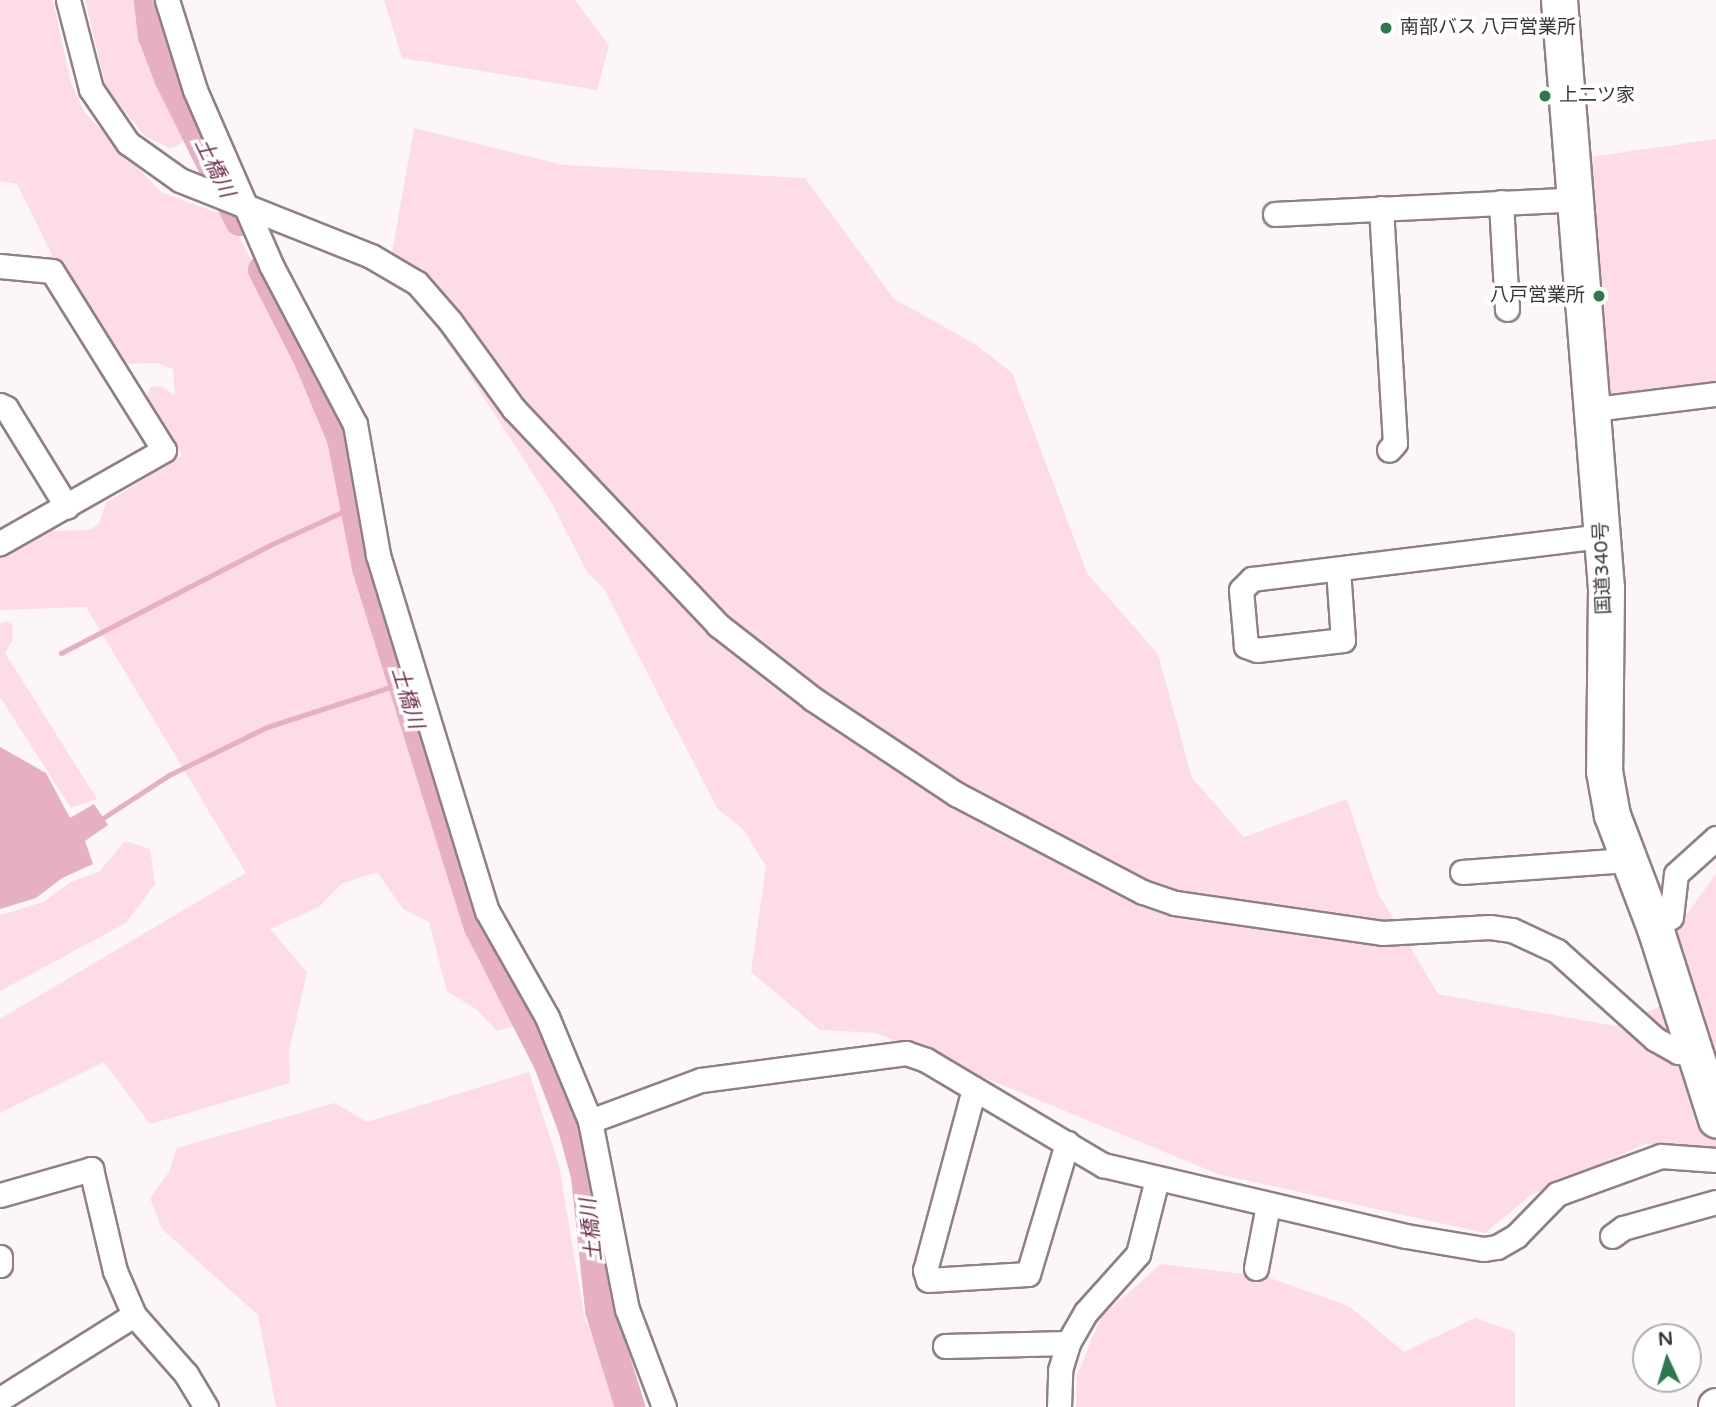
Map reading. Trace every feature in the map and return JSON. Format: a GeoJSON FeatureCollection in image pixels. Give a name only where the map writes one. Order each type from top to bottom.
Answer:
{"type":"FeatureCollection","features":[{"type":"Feature","properties":{"kind":"highway","name":"国道340号"},"geometry":{"type":"LineString","coordinates":[[1559,0],[1595,408],[1603,537],[1604,771],[1627,860],[1655,928],[1716,1119]]}},
{"type":"Feature","properties":{"kind":"street"},"geometry":{"type":"LineString","coordinates":[[68,0],[90,89],[128,143],[180,180],[246,203],[371,256],[417,283],[514,410],[718,625],[813,699],[956,794],[1143,892],[1175,903],[1382,933],[1490,926],[1511,930],[1557,951],[1655,1039],[1678,1052],[1696,1053]]}},
{"type":"Feature","properties":{"kind":"street"},"geometry":{"type":"LineString","coordinates":[[167,0],[186,66],[271,265],[355,424],[378,555],[487,911],[547,1017],[590,1121],[627,1309],[664,1407]]}},
{"type":"Feature","properties":{"kind":"street"},"geometry":{"type":"LineString","coordinates":[[1275,214],[1577,199]]}},
{"type":"Feature","properties":{"kind":"street"},"geometry":{"type":"LineString","coordinates":[[1502,202],[1507,309]]}},
{"type":"Feature","properties":{"kind":"street"},"geometry":{"type":"LineString","coordinates":[[1381,208],[1395,443],[1389,450]]}},
{"type":"Feature","properties":{"kind":"street"},"geometry":{"type":"LineString","coordinates":[[0,266],[52,271],[164,450],[0,543]]}},
{"type":"Feature","properties":{"kind":"street"},"geometry":{"type":"LineString","coordinates":[[1595,408],[1716,394]]}},
{"type":"Feature","properties":{"kind":"street"},"geometry":{"type":"LineString","coordinates":[[0,405],[6,408],[67,507]]}},
{"type":"Feature","properties":{"kind":"street"},"geometry":{"type":"LineString","coordinates":[[1338,569],[1343,640],[1257,650],[1246,646],[1241,590],[1245,582],[1338,569],[1603,537]]}},
{"type":"Feature","properties":{"kind":"street"},"geometry":{"type":"LineString","coordinates":[[1655,928],[1671,917],[1676,874],[1716,838]]}},
{"type":"Feature","properties":{"kind":"street"},"geometry":{"type":"LineString","coordinates":[[1462,872],[1627,860]]}},
{"type":"Feature","properties":{"kind":"street"},"geometry":{"type":"LineString","coordinates":[[590,1121],[701,1080],[884,1054],[926,1059],[1103,1165],[1268,1205],[1483,1249],[1497,1247],[1516,1236],[1557,1194],[1661,1156],[1716,1160]]}},
{"type":"Feature","properties":{"kind":"street"},"geometry":{"type":"LineString","coordinates":[[974,1089],[925,1270],[928,1280],[1028,1274],[1067,1143]]}},
{"type":"Feature","properties":{"kind":"street"},"geometry":{"type":"LineString","coordinates":[[0,1195],[91,1170],[115,1271],[134,1315],[186,1374],[206,1407]]}},
{"type":"Feature","properties":{"kind":"street"},"geometry":{"type":"LineString","coordinates":[[1059,1407],[1060,1370],[1068,1343],[1086,1312],[1138,1254],[1157,1179]]}},
{"type":"Feature","properties":{"kind":"street"},"geometry":{"type":"LineString","coordinates":[[1612,1236],[1622,1228],[1716,1202]]}},
{"type":"Feature","properties":{"kind":"street"},"geometry":{"type":"LineString","coordinates":[[1256,1268],[1268,1205]]}},
{"type":"Feature","properties":{"kind":"street"},"geometry":{"type":"LineString","coordinates":[[0,1257],[0,1265]]}},
{"type":"Feature","properties":{"kind":"street"},"geometry":{"type":"LineString","coordinates":[[0,1399],[134,1315]]}},
{"type":"Feature","properties":{"kind":"street"},"geometry":{"type":"LineString","coordinates":[[945,1346],[1068,1343]]}},
{"type":"Feature","properties":{"kind":"shaded area"},"geometry":{"type":"Polygon","coordinates":[[[0,0],[53,0],[71,83],[85,113],[161,192],[229,217],[259,275],[337,441],[345,499],[388,674],[524,1023],[497,1031],[477,1010],[447,991],[429,922],[403,909],[377,872],[341,884],[319,907],[270,929],[307,972],[289,1052],[290,1083],[150,1124],[104,1062],[0,1113],[0,1019],[246,873],[86,607],[0,610],[0,557],[47,531],[89,530],[99,524],[106,503],[182,455],[147,396],[151,387],[160,386],[175,395],[173,369],[157,363],[125,364],[52,255],[17,184],[0,181],[0,0]]]}},
{"type":"Feature","properties":{"kind":"shaded area"},"geometry":{"type":"Polygon","coordinates":[[[85,0],[145,0],[149,39],[189,134],[178,146],[169,148],[145,136],[106,88],[85,0]]]}},
{"type":"Feature","properties":{"kind":"shaded area"},"geometry":{"type":"Polygon","coordinates":[[[384,0],[575,0],[609,46],[597,90],[402,58],[384,0]]]}},
{"type":"Feature","properties":{"kind":"shaded area"},"geometry":{"type":"Polygon","coordinates":[[[414,128],[564,165],[805,178],[894,299],[975,344],[1012,373],[1087,573],[1158,654],[1192,778],[1244,837],[1347,799],[1378,893],[1438,994],[1615,1026],[1681,997],[1676,929],[1716,874],[1716,1150],[1645,1144],[1531,1195],[1485,1233],[1218,1174],[876,1033],[820,1030],[751,972],[766,867],[744,830],[717,808],[604,589],[587,572],[550,500],[463,365],[410,290],[389,270],[414,128]]]}},
{"type":"Feature","properties":{"kind":"shaded area"},"geometry":{"type":"Polygon","coordinates":[[[1716,139],[1716,384],[1608,400],[1590,157],[1716,139]]]}},
{"type":"Feature","properties":{"kind":"shaded area"},"geometry":{"type":"Polygon","coordinates":[[[6,621],[13,625],[12,641],[5,653],[97,799],[71,808],[0,697],[0,624],[6,621]]]}},
{"type":"Feature","properties":{"kind":"shaded area"},"geometry":{"type":"Polygon","coordinates":[[[0,747],[46,773],[70,818],[94,804],[108,825],[85,841],[93,864],[62,878],[36,898],[0,909],[0,747]]]}},
{"type":"Feature","properties":{"kind":"shaded area"},"geometry":{"type":"Polygon","coordinates":[[[125,841],[150,849],[155,884],[126,923],[0,991],[0,915],[43,902],[71,882],[99,872],[125,841]]]}},
{"type":"Feature","properties":{"kind":"shaded area"},"geometry":{"type":"Polygon","coordinates":[[[529,1072],[559,1165],[585,1320],[628,1407],[276,1407],[258,1315],[162,1229],[150,1198],[169,1172],[177,1148],[335,1103],[367,1122],[529,1072]]]}},
{"type":"Feature","properties":{"kind":"shaded area"},"geometry":{"type":"Polygon","coordinates":[[[1161,1264],[1267,1277],[1349,1306],[1404,1352],[1475,1318],[1515,1332],[1515,1407],[1076,1407],[1077,1375],[1101,1317],[1161,1264]]]}},
{"type":"Feature","properties":{"kind":"waterway","name":"土橋川"},"geometry":{"type":"LineString","coordinates":[[149,0],[153,36],[169,78],[240,221]]}},
{"type":"Feature","properties":{"kind":"waterway","name":"土橋川"},"geometry":{"type":"LineString","coordinates":[[263,270],[309,360],[342,439],[367,568],[479,927],[549,1064],[573,1128],[586,1176],[600,1310],[630,1407]]}},
{"type":"Feature","properties":{"kind":"waterway"},"geometry":{"type":"LineString","coordinates":[[61,653],[270,545],[353,507]]}},
{"type":"Feature","properties":{"kind":"waterway"},"geometry":{"type":"LineString","coordinates":[[103,818],[169,775],[267,727],[399,684]]}},
{"type":"Feature","properties":{"kind":"place","name":"南部バス 八戸営業所"},"geometry":{"type":"Point","coordinates":[1386,28]}},
{"type":"Feature","properties":{"kind":"place","name":"上二ツ家"},"geometry":{"type":"Point","coordinates":[1545,96]}},
{"type":"Feature","properties":{"kind":"place","name":"八戸営業所"},"geometry":{"type":"Point","coordinates":[1599,296]}}]}
